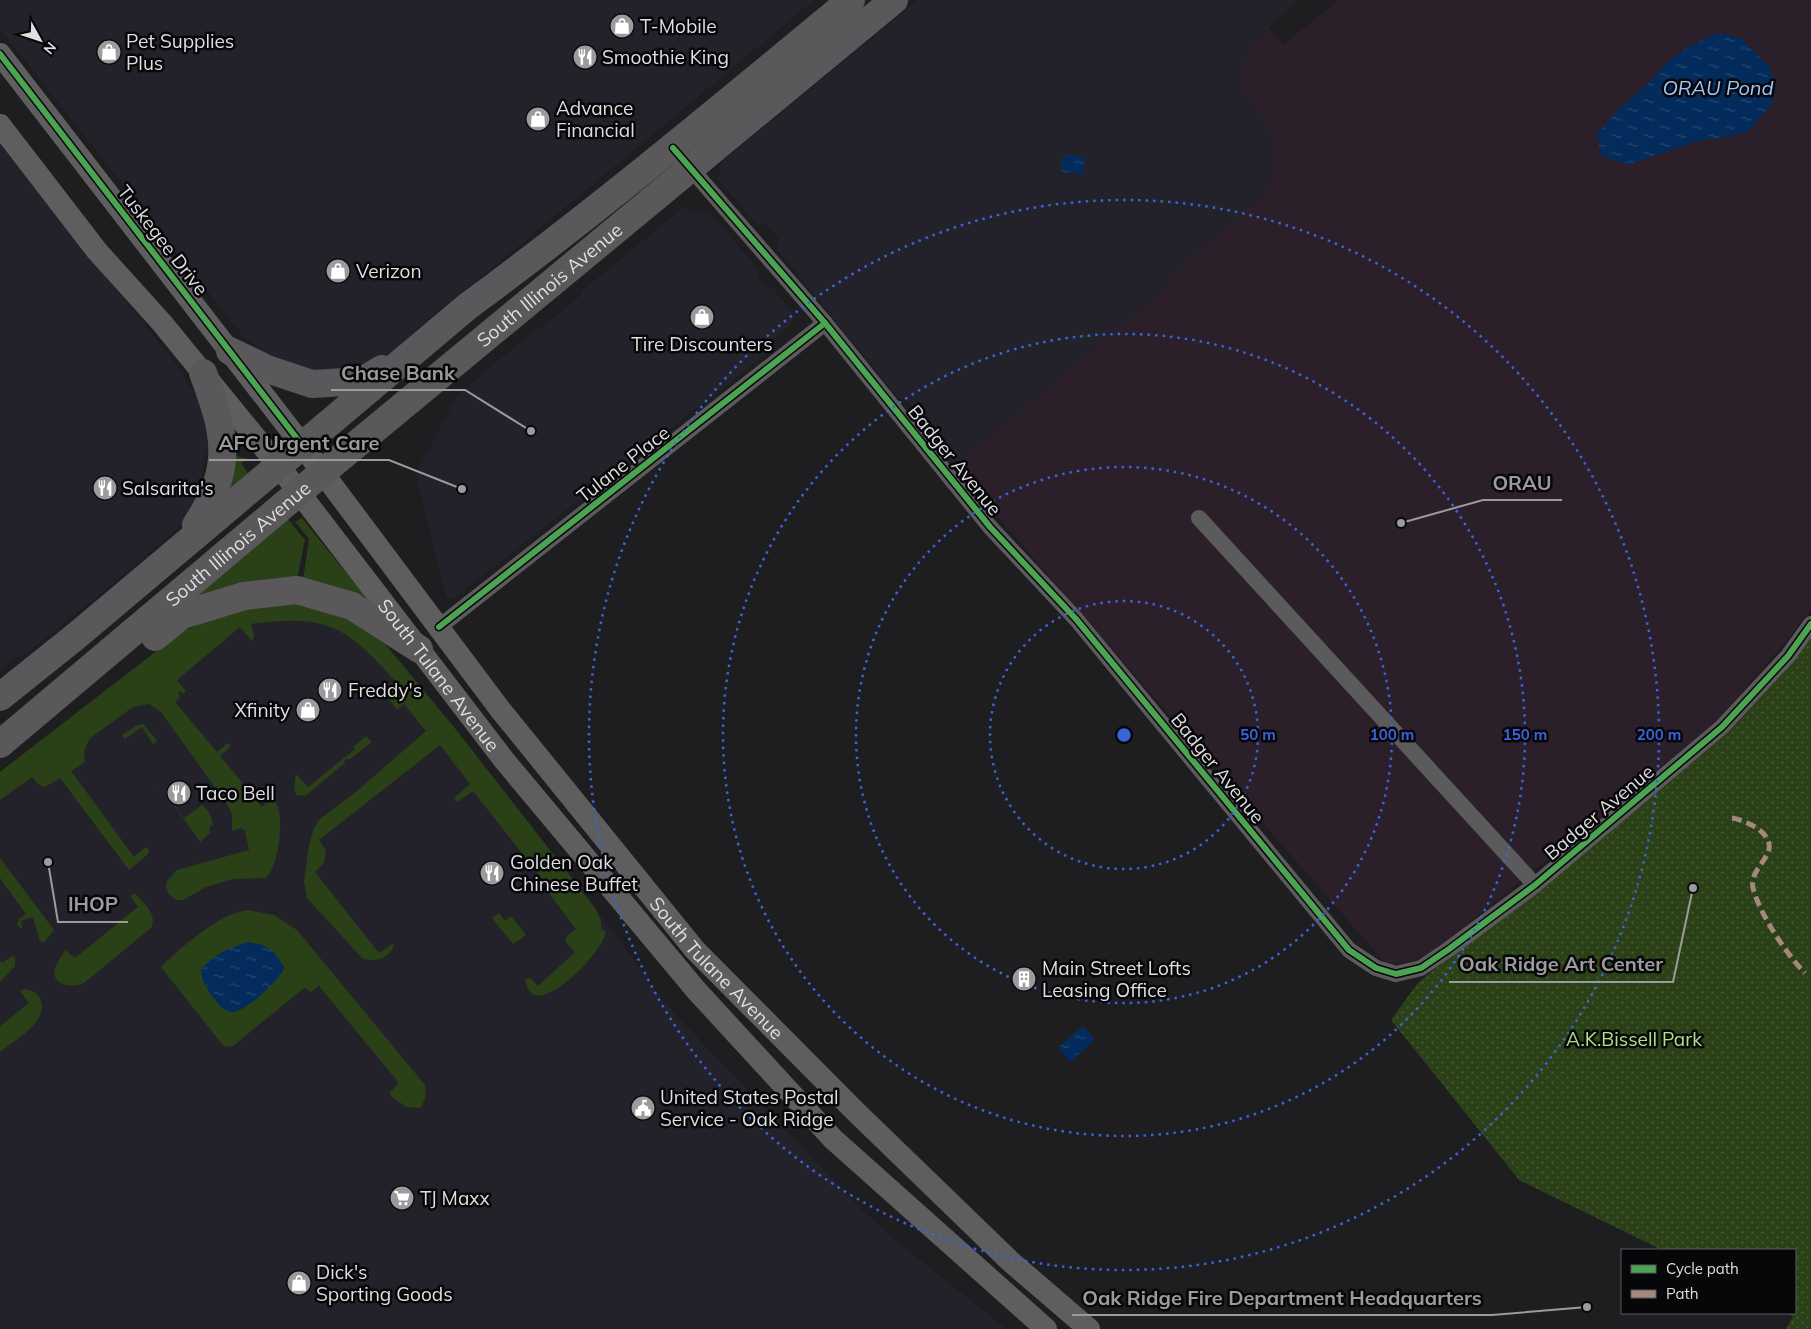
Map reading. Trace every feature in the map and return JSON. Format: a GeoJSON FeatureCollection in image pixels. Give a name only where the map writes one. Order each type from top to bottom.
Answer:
{"type":"FeatureCollection","features":[{"type":"Feature","properties":{"kind":"highway","name":"South Illinois Avenue"},"geometry":{"type":"LineString","coordinates":[[0,697],[75,637],[468,306],[673,148],[851,0]]}},
{"type":"Feature","properties":{"kind":"highway","name":"South Illinois Avenue"},"geometry":{"type":"LineString","coordinates":[[0,744],[323,472],[894,0]]}},
{"type":"Feature","properties":{"kind":"highway"},"geometry":{"type":"LineString","coordinates":[[230,350],[267,368],[312,384],[362,381],[428,341]]}},
{"type":"Feature","properties":{"kind":"highway"},"geometry":{"type":"LineString","coordinates":[[182,546],[206,511],[221,472],[222,430],[203,373]]}},
{"type":"Feature","properties":{"kind":"highway"},"geometry":{"type":"LineString","coordinates":[[0,754],[20,742],[182,615],[244,596],[297,590],[352,606],[419,649]]}},
{"type":"Feature","properties":{"kind":"main road","name":"Tuskegee Drive"},"geometry":{"type":"LineString","coordinates":[[0,54],[302,444]]}},
{"type":"Feature","properties":{"kind":"main road"},"geometry":{"type":"LineString","coordinates":[[0,126],[97,251],[162,323],[278,465]]}},
{"type":"Feature","properties":{"kind":"main road","name":"South Tulane Avenue"},"geometry":{"type":"LineString","coordinates":[[302,444],[498,708],[695,950],[857,1113],[1003,1254],[1089,1329]]}},
{"type":"Feature","properties":{"kind":"main road","name":"South Tulane Avenue"},"geometry":{"type":"LineString","coordinates":[[278,465],[504,760],[671,961],[833,1140],[1046,1329]]}},
{"type":"Feature","properties":{"kind":"street","name":"Badger Avenue"},"geometry":{"type":"LineString","coordinates":[[673,148],[825,323],[990,527],[1076,619],[1349,950],[1376,968],[1396,974],[1421,968],[1535,886],[1722,727],[1788,656],[1811,624]]}},
{"type":"Feature","properties":{"kind":"street","name":"Tulane Place"},"geometry":{"type":"LineString","coordinates":[[439,627],[825,323]]}},
{"type":"Feature","properties":{"kind":"street"},"geometry":{"type":"LineString","coordinates":[[1199,518],[1535,886]]}},
{"type":"Feature","properties":{"kind":"shaded area"},"geometry":{"type":"Polygon","coordinates":[[[0,0],[814,0],[473,284],[444,305],[396,349],[374,362],[349,371],[300,370],[265,354],[242,335],[0,29],[0,0]]]}},
{"type":"Feature","properties":{"kind":"shaded area"},"geometry":{"type":"Polygon","coordinates":[[[918,0],[1298,0],[1256,40],[1244,91],[1269,130],[1276,151],[1269,186],[1261,198],[1168,276],[1166,287],[954,467],[916,422],[919,414],[905,399],[898,398],[778,250],[776,242],[779,239],[765,224],[757,225],[717,178],[720,176],[719,164],[918,0]]]}},
{"type":"Feature","properties":{"kind":"shaded area"},"geometry":{"type":"Polygon","coordinates":[[[1339,0],[1811,0],[1811,609],[1789,638],[1713,725],[1551,860],[1544,862],[1438,948],[1412,961],[1395,965],[1384,962],[954,467],[1166,287],[1168,276],[1261,198],[1269,186],[1276,151],[1269,130],[1244,91],[1241,71],[1256,40],[1269,28],[1283,45],[1339,0]]]}},
{"type":"Feature","properties":{"kind":"shaded area"},"geometry":{"type":"Polygon","coordinates":[[[0,142],[178,367],[201,405],[208,449],[205,449],[200,494],[182,525],[94,599],[24,655],[10,660],[0,671],[0,142]]]}},
{"type":"Feature","properties":{"kind":"shaded area"},"geometry":{"type":"Polygon","coordinates":[[[685,206],[689,211],[710,213],[759,270],[758,277],[765,285],[773,288],[794,315],[791,325],[772,340],[776,346],[454,598],[446,597],[416,473],[457,396],[537,328],[543,327],[581,295],[582,291],[685,206]]]}},
{"type":"Feature","properties":{"kind":"shaded area"},"geometry":{"type":"Polygon","coordinates":[[[280,602],[395,654],[585,893],[662,1000],[863,1211],[896,1241],[1007,1329],[0,1329],[0,772],[112,685],[280,602]]]}},
{"type":"Feature","properties":{"kind":"green space"},"geometry":{"type":"Polygon","coordinates":[[[232,455],[249,459],[241,463],[248,473],[223,495],[232,455]]]}},
{"type":"Feature","properties":{"kind":"green space"},"geometry":{"type":"Polygon","coordinates":[[[287,518],[305,540],[297,579],[255,581],[189,600],[287,518]]]}},
{"type":"Feature","properties":{"kind":"green space"},"geometry":{"type":"Polygon","coordinates":[[[302,518],[365,597],[324,583],[303,580],[309,539],[295,522],[302,518]]]}},
{"type":"Feature","properties":{"kind":"green space"},"geometry":{"type":"Polygon","coordinates":[[[280,602],[307,605],[337,612],[385,644],[458,732],[595,908],[601,921],[601,929],[606,932],[593,956],[566,982],[552,991],[540,995],[530,992],[525,979],[530,978],[538,986],[575,952],[566,942],[566,937],[576,929],[548,892],[550,889],[473,791],[457,802],[454,798],[470,784],[440,745],[319,840],[326,851],[324,863],[315,872],[379,953],[392,944],[394,946],[392,950],[380,959],[362,958],[307,898],[304,881],[309,845],[314,828],[320,819],[356,792],[426,731],[404,704],[397,710],[385,694],[385,688],[395,681],[378,662],[348,636],[333,628],[317,623],[299,621],[251,624],[254,636],[252,641],[240,627],[177,680],[186,691],[183,694],[180,691],[178,693],[180,697],[175,702],[217,752],[228,743],[230,744],[230,747],[220,756],[246,787],[241,790],[243,792],[247,789],[262,807],[272,798],[277,804],[280,838],[275,863],[266,878],[233,879],[206,887],[183,900],[176,900],[169,894],[166,887],[167,881],[177,870],[249,850],[245,831],[241,828],[232,831],[232,814],[227,804],[161,712],[149,704],[133,707],[90,738],[84,751],[85,762],[71,771],[134,857],[145,847],[149,849],[148,854],[129,870],[60,778],[45,787],[38,784],[32,777],[0,800],[0,772],[181,632],[229,614],[280,602]]]}},
{"type":"Feature","properties":{"kind":"green space","name":"A.K.Bissell Park"},"geometry":{"type":"Polygon","coordinates":[[[1811,636],[1811,1329],[1786,1329],[1793,1316],[1789,1314],[1796,1314],[1796,1249],[1660,1249],[1519,1180],[1391,1020],[1417,984],[1427,975],[1565,869],[1729,732],[1783,673],[1811,636]]]}},
{"type":"Feature","properties":{"kind":"green space"},"geometry":{"type":"Polygon","coordinates":[[[143,724],[157,741],[153,744],[142,727],[125,739],[122,735],[136,726],[143,724]]]}},
{"type":"Feature","properties":{"kind":"green space"},"geometry":{"type":"Polygon","coordinates":[[[366,736],[372,742],[349,760],[348,758],[344,761],[345,763],[305,796],[296,795],[294,788],[296,774],[308,787],[355,749],[353,747],[366,736]]]}},
{"type":"Feature","properties":{"kind":"green space"},"geometry":{"type":"Polygon","coordinates":[[[157,781],[184,818],[202,805],[208,811],[213,826],[210,825],[209,831],[211,832],[200,842],[157,781]]]}},
{"type":"Feature","properties":{"kind":"green space"},"geometry":{"type":"Polygon","coordinates":[[[0,858],[54,930],[44,943],[40,941],[33,917],[21,921],[22,928],[17,924],[19,919],[26,914],[0,878],[0,858]]]}},
{"type":"Feature","properties":{"kind":"green space"},"geometry":{"type":"Polygon","coordinates":[[[132,894],[136,894],[149,910],[153,919],[151,928],[84,983],[69,985],[59,982],[54,974],[55,968],[65,950],[75,958],[138,907],[131,897],[132,894]]]}},
{"type":"Feature","properties":{"kind":"green space"},"geometry":{"type":"Polygon","coordinates":[[[248,910],[274,915],[297,930],[425,1085],[426,1096],[421,1108],[406,1107],[391,1096],[390,1092],[399,1083],[319,986],[311,992],[304,988],[233,1046],[226,1047],[222,1044],[161,967],[179,950],[213,924],[237,912],[248,910]]]}},
{"type":"Feature","properties":{"kind":"green space"},"geometry":{"type":"Polygon","coordinates":[[[499,913],[505,921],[511,916],[526,935],[513,944],[492,918],[499,913]]]}},
{"type":"Feature","properties":{"kind":"green space"},"geometry":{"type":"Polygon","coordinates":[[[12,956],[15,957],[15,966],[0,982],[0,961],[2,963],[12,956]]]}},
{"type":"Feature","properties":{"kind":"green space"},"geometry":{"type":"Polygon","coordinates":[[[25,989],[38,995],[42,1007],[40,1015],[29,1030],[0,1052],[0,1026],[29,1003],[20,991],[25,989]]]}},
{"type":"Feature","properties":{"kind":"water","name":"ORAU Pond"},"geometry":{"type":"Polygon","coordinates":[[[1717,33],[1741,38],[1769,66],[1776,87],[1771,105],[1746,133],[1694,142],[1627,165],[1601,155],[1597,134],[1619,109],[1641,90],[1670,60],[1690,46],[1717,33]]]}},
{"type":"Feature","properties":{"kind":"water"},"geometry":{"type":"Polygon","coordinates":[[[1064,155],[1085,157],[1083,174],[1062,172],[1061,161],[1064,155]]]}},
{"type":"Feature","properties":{"kind":"water"},"geometry":{"type":"Polygon","coordinates":[[[248,942],[266,946],[277,956],[284,967],[282,973],[272,984],[251,1003],[237,1011],[231,1012],[220,1006],[206,987],[201,970],[216,956],[228,949],[248,942]]]}},
{"type":"Feature","properties":{"kind":"water"},"geometry":{"type":"Polygon","coordinates":[[[1083,1026],[1095,1040],[1070,1062],[1058,1048],[1083,1026]]]}},
{"type":"Feature","properties":{"kind":"marked path"},"geometry":{"type":"LineString","coordinates":[[1732,818],[1754,826],[1766,836],[1769,844],[1768,851],[1756,872],[1753,888],[1761,909],[1774,933],[1805,973]]}},
{"type":"Feature","properties":{"kind":"cycle path"},"geometry":{"type":"LineString","coordinates":[[0,54],[302,445]]}},
{"type":"Feature","properties":{"kind":"cycle path"},"geometry":{"type":"LineString","coordinates":[[673,148],[825,323],[990,527],[1076,619],[1349,950],[1376,968],[1396,974],[1421,968],[1535,885],[1722,727],[1788,656],[1811,624]]}},
{"type":"Feature","properties":{"kind":"cycle path"},"geometry":{"type":"LineString","coordinates":[[439,627],[825,323]]}},
{"type":"Feature","properties":{"kind":"place","name":"T-Mobile"},"geometry":{"type":"Point","coordinates":[622,26]}},
{"type":"Feature","properties":{"kind":"place","name":"Pet Supplies Plus"},"geometry":{"type":"Point","coordinates":[109,52]}},
{"type":"Feature","properties":{"kind":"place","name":"Smoothie King"},"geometry":{"type":"Point","coordinates":[585,57]}},
{"type":"Feature","properties":{"kind":"place","name":"Advance Financial"},"geometry":{"type":"Point","coordinates":[538,119]}},
{"type":"Feature","properties":{"kind":"place","name":"Verizon"},"geometry":{"type":"Point","coordinates":[338,271]}},
{"type":"Feature","properties":{"kind":"place","name":"Tire Discounters"},"geometry":{"type":"Point","coordinates":[702,317]}},
{"type":"Feature","properties":{"kind":"place","name":"Chase Bank"},"geometry":{"type":"Point","coordinates":[531,431]}},
{"type":"Feature","properties":{"kind":"place","name":"Salsarita's"},"geometry":{"type":"Point","coordinates":[105,488]}},
{"type":"Feature","properties":{"kind":"place","name":"AFC Urgent Care"},"geometry":{"type":"Point","coordinates":[462,489]}},
{"type":"Feature","properties":{"kind":"place","name":"ORAU"},"geometry":{"type":"Point","coordinates":[1401,523]}},
{"type":"Feature","properties":{"kind":"place","name":"Freddy's"},"geometry":{"type":"Point","coordinates":[330,690]}},
{"type":"Feature","properties":{"kind":"place","name":"Xfinity"},"geometry":{"type":"Point","coordinates":[308,710]}},
{"type":"Feature","properties":{"kind":"place","name":"Taco Bell"},"geometry":{"type":"Point","coordinates":[179,793]}},
{"type":"Feature","properties":{"kind":"place","name":"IHOP"},"geometry":{"type":"Point","coordinates":[48,862]}},
{"type":"Feature","properties":{"kind":"place","name":"Golden Oak Chinese Buffet"},"geometry":{"type":"Point","coordinates":[492,873]}},
{"type":"Feature","properties":{"kind":"place","name":"Oak Ridge Art Center"},"geometry":{"type":"Point","coordinates":[1693,888]}},
{"type":"Feature","properties":{"kind":"place","name":"Main Street Lofts Leasing Office"},"geometry":{"type":"Point","coordinates":[1024,979]}},
{"type":"Feature","properties":{"kind":"place","name":"United States Postal Service - Oak Ridge"},"geometry":{"type":"Point","coordinates":[643,1108]}},
{"type":"Feature","properties":{"kind":"place","name":"TJ Maxx"},"geometry":{"type":"Point","coordinates":[402,1198]}},
{"type":"Feature","properties":{"kind":"place","name":"Dick's Sporting Goods"},"geometry":{"type":"Point","coordinates":[299,1283]}},
{"type":"Feature","properties":{"kind":"place","name":"Oak Ridge Fire Department Headquarters"},"geometry":{"type":"Point","coordinates":[1587,1307]}}]}
